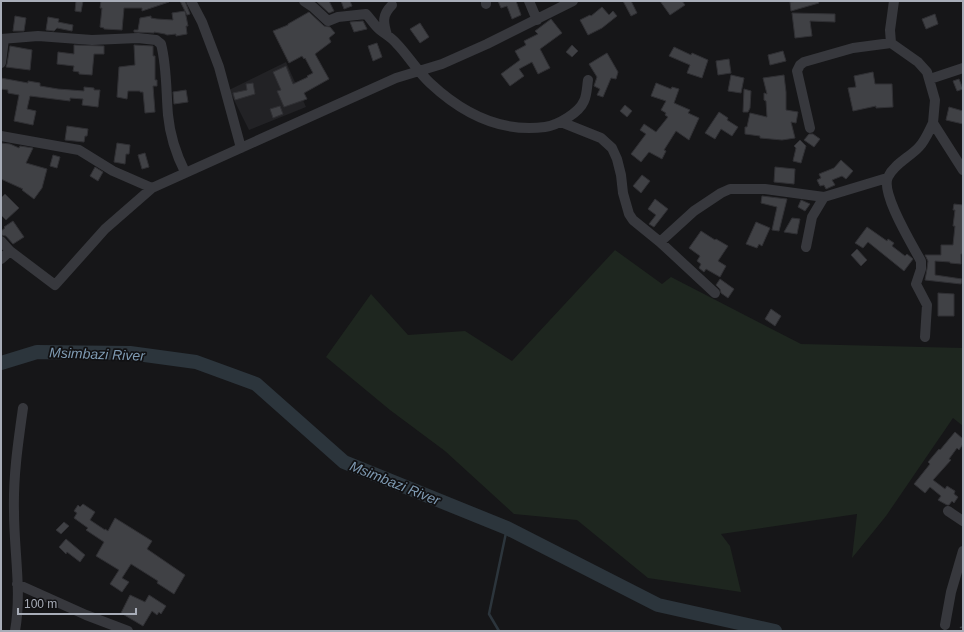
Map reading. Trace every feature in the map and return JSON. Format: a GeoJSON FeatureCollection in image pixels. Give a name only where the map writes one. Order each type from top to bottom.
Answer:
{"type":"FeatureCollection","features":[{"type":"Feature","properties":{"kind":"street"},"geometry":{"type":"LineString","coordinates":[[191,1],[202,22],[219,67],[241,148]]}},
{"type":"Feature","properties":{"kind":"street"},"geometry":{"type":"LineString","coordinates":[[304,1],[328,21],[338,17],[366,14],[373,24],[395,41],[429,82],[453,102],[487,122],[514,127],[534,128],[552,126],[561,122],[580,108],[585,100],[588,80]]}},
{"type":"Feature","properties":{"kind":"street"},"geometry":{"type":"LineString","coordinates":[[529,1],[537,20]]}},
{"type":"Feature","properties":{"kind":"street"},"geometry":{"type":"LineString","coordinates":[[1,241],[10,251],[55,285],[105,229],[152,188],[396,78],[442,64],[481,47],[573,1]]}},
{"type":"Feature","properties":{"kind":"street"},"geometry":{"type":"LineString","coordinates":[[891,43],[890,30],[894,1]]}},
{"type":"Feature","properties":{"kind":"street"},"geometry":{"type":"LineString","coordinates":[[387,35],[384,26],[384,18],[386,11],[392,5]]}},
{"type":"Feature","properties":{"kind":"street"},"geometry":{"type":"LineString","coordinates":[[1,63],[3,39],[38,36],[85,40],[138,38],[156,40],[161,44],[164,56],[168,116],[174,147],[185,172]]}},
{"type":"Feature","properties":{"kind":"street"},"geometry":{"type":"LineString","coordinates":[[660,242],[694,211],[721,193],[730,189],[765,189],[824,197],[887,178],[894,169],[920,147],[933,123],[935,100],[927,72],[918,62],[891,43],[853,48],[804,62],[800,65],[797,71],[810,128]]}},
{"type":"Feature","properties":{"kind":"street"},"geometry":{"type":"LineString","coordinates":[[930,79],[963,68]]}},
{"type":"Feature","properties":{"kind":"street"},"geometry":{"type":"LineString","coordinates":[[561,122],[601,138],[612,148],[619,167],[623,193],[629,214],[633,220],[660,242],[715,293]]}},
{"type":"Feature","properties":{"kind":"street"},"geometry":{"type":"LineString","coordinates":[[933,123],[963,170]]}},
{"type":"Feature","properties":{"kind":"street"},"geometry":{"type":"LineString","coordinates":[[1,136],[79,150],[113,171],[152,188]]}},
{"type":"Feature","properties":{"kind":"street"},"geometry":{"type":"LineString","coordinates":[[887,178],[887,189],[897,218],[921,261],[921,269],[916,284],[927,305],[925,337]]}},
{"type":"Feature","properties":{"kind":"street"},"geometry":{"type":"LineString","coordinates":[[806,246],[812,217],[824,197]]}},
{"type":"Feature","properties":{"kind":"street"},"geometry":{"type":"LineString","coordinates":[[1,259],[10,251]]}},
{"type":"Feature","properties":{"kind":"street"},"geometry":{"type":"LineString","coordinates":[[15,631],[18,613],[14,503],[16,465],[23,408]]}},
{"type":"Feature","properties":{"kind":"street"},"geometry":{"type":"LineString","coordinates":[[948,512],[963,520]]}},
{"type":"Feature","properties":{"kind":"street"},"geometry":{"type":"LineString","coordinates":[[945,625],[951,592],[963,551]]}},
{"type":"Feature","properties":{"kind":"street"},"geometry":{"type":"LineString","coordinates":[[17,584],[108,628],[128,631]]}},
{"type":"Feature","properties":{"kind":"shaded area"},"geometry":{"type":"Polygon","coordinates":[[[286,62],[306,107],[249,130],[229,90],[286,62]]]}},
{"type":"Feature","properties":{"kind":"shaded area"},"geometry":{"type":"Polygon","coordinates":[[[615,250],[662,284],[671,277],[801,344],[963,348],[963,426],[953,418],[886,516],[852,558],[857,514],[721,534],[730,546],[741,592],[648,578],[577,520],[514,514],[445,451],[390,410],[326,357],[371,294],[408,335],[465,331],[512,361],[615,250]]]}},
{"type":"Feature","properties":{"kind":"building"},"geometry":{"type":"Polygon","coordinates":[[[76,1],[83,1],[81,12],[75,11],[76,1]]]}},
{"type":"Feature","properties":{"kind":"building"},"geometry":{"type":"Polygon","coordinates":[[[101,1],[169,2],[142,11],[142,8],[124,8],[122,30],[104,29],[100,27],[102,8],[100,8],[101,1]]]}},
{"type":"Feature","properties":{"kind":"building"},"geometry":{"type":"Polygon","coordinates":[[[180,1],[185,1],[190,14],[187,15],[180,1]]]}},
{"type":"Feature","properties":{"kind":"building"},"geometry":{"type":"Polygon","coordinates":[[[316,1],[329,1],[334,11],[329,13],[316,1]]]}},
{"type":"Feature","properties":{"kind":"building"},"geometry":{"type":"Polygon","coordinates":[[[341,1],[350,1],[352,6],[344,9],[341,1]]]}},
{"type":"Feature","properties":{"kind":"building"},"geometry":{"type":"Polygon","coordinates":[[[498,1],[516,1],[521,15],[512,19],[507,6],[501,8],[498,1]]]}},
{"type":"Feature","properties":{"kind":"building"},"geometry":{"type":"Polygon","coordinates":[[[623,1],[631,1],[637,13],[631,16],[623,1]]]}},
{"type":"Feature","properties":{"kind":"building"},"geometry":{"type":"Polygon","coordinates":[[[660,1],[682,1],[685,5],[670,15],[660,1]]]}},
{"type":"Feature","properties":{"kind":"building"},"geometry":{"type":"Polygon","coordinates":[[[818,1],[819,3],[791,11],[790,2],[818,1]]]}},
{"type":"Feature","properties":{"kind":"building"},"geometry":{"type":"Polygon","coordinates":[[[602,7],[609,15],[613,11],[617,16],[602,28],[588,35],[580,20],[590,15],[591,16],[602,7]]]}},
{"type":"Feature","properties":{"kind":"building"},"geometry":{"type":"Polygon","coordinates":[[[185,11],[188,26],[186,26],[187,34],[176,36],[176,34],[167,35],[154,32],[134,32],[134,30],[138,30],[140,18],[151,16],[151,18],[173,20],[172,13],[185,11]]]}},
{"type":"Feature","properties":{"kind":"building"},"geometry":{"type":"Polygon","coordinates":[[[309,12],[324,26],[330,27],[335,33],[329,38],[331,42],[315,54],[329,79],[304,93],[307,99],[284,107],[277,91],[281,90],[273,72],[286,66],[293,84],[313,73],[305,58],[304,59],[302,56],[289,63],[273,31],[288,25],[309,12]]]}},
{"type":"Feature","properties":{"kind":"building"},"geometry":{"type":"Polygon","coordinates":[[[792,13],[835,14],[835,22],[810,21],[812,36],[795,38],[792,13]]]}},
{"type":"Feature","properties":{"kind":"building"},"geometry":{"type":"Polygon","coordinates":[[[935,14],[938,24],[926,29],[922,19],[935,14]]]}},
{"type":"Feature","properties":{"kind":"building"},"geometry":{"type":"Polygon","coordinates":[[[15,16],[26,18],[24,31],[13,31],[15,16]]]}},
{"type":"Feature","properties":{"kind":"building"},"geometry":{"type":"Polygon","coordinates":[[[48,17],[59,19],[58,22],[73,25],[72,31],[57,28],[54,31],[46,30],[48,17]]]}},
{"type":"Feature","properties":{"kind":"building"},"geometry":{"type":"Polygon","coordinates":[[[551,19],[562,33],[540,49],[550,68],[538,74],[532,62],[519,69],[524,76],[510,86],[501,74],[520,60],[515,51],[526,45],[524,41],[538,34],[535,31],[551,19]]]}},
{"type":"Feature","properties":{"kind":"building"},"geometry":{"type":"Polygon","coordinates":[[[363,21],[367,29],[354,32],[350,22],[363,21]]]}},
{"type":"Feature","properties":{"kind":"building"},"geometry":{"type":"Polygon","coordinates":[[[420,23],[429,37],[420,43],[410,29],[420,23]]]}},
{"type":"Feature","properties":{"kind":"building"},"geometry":{"type":"Polygon","coordinates":[[[377,43],[382,57],[373,61],[368,46],[377,43]]]}},
{"type":"Feature","properties":{"kind":"building"},"geometry":{"type":"Polygon","coordinates":[[[74,45],[104,46],[104,54],[94,54],[92,75],[79,74],[79,72],[73,71],[74,66],[57,64],[58,52],[74,54],[74,45]]]}},
{"type":"Feature","properties":{"kind":"building"},"geometry":{"type":"Polygon","coordinates":[[[134,45],[153,46],[153,56],[155,56],[155,80],[157,80],[157,86],[153,86],[155,112],[145,113],[143,92],[128,91],[127,99],[117,97],[119,67],[135,65],[134,45]]]}},
{"type":"Feature","properties":{"kind":"building"},"geometry":{"type":"Polygon","coordinates":[[[572,45],[578,51],[572,57],[566,52],[572,45]]]}},
{"type":"Feature","properties":{"kind":"building"},"geometry":{"type":"Polygon","coordinates":[[[10,46],[32,50],[30,70],[6,67],[10,46]]]}},
{"type":"Feature","properties":{"kind":"building"},"geometry":{"type":"Polygon","coordinates":[[[674,47],[691,55],[692,53],[708,60],[702,78],[687,73],[690,65],[669,56],[674,47]]]}},
{"type":"Feature","properties":{"kind":"building"},"geometry":{"type":"Polygon","coordinates":[[[783,51],[786,61],[770,65],[768,55],[783,51]]]}},
{"type":"Feature","properties":{"kind":"building"},"geometry":{"type":"Polygon","coordinates":[[[607,53],[618,72],[616,79],[611,78],[603,97],[597,95],[600,89],[594,86],[597,77],[589,64],[607,53]]]}},
{"type":"Feature","properties":{"kind":"building"},"geometry":{"type":"Polygon","coordinates":[[[729,59],[731,73],[718,75],[716,61],[729,59]]]}},
{"type":"Feature","properties":{"kind":"building"},"geometry":{"type":"Polygon","coordinates":[[[873,72],[875,84],[892,84],[893,107],[876,108],[876,106],[853,111],[848,88],[856,87],[854,76],[873,72]]]}},
{"type":"Feature","properties":{"kind":"building"},"geometry":{"type":"Polygon","coordinates":[[[731,75],[744,78],[741,93],[728,91],[731,75]]]}},
{"type":"Feature","properties":{"kind":"building"},"geometry":{"type":"Polygon","coordinates":[[[784,75],[786,110],[798,112],[796,123],[791,122],[795,138],[782,140],[760,138],[760,136],[745,134],[745,127],[747,127],[750,113],[767,117],[764,93],[767,94],[763,78],[784,75]]]}},
{"type":"Feature","properties":{"kind":"building"},"geometry":{"type":"Polygon","coordinates":[[[1,78],[28,83],[28,81],[40,83],[40,86],[58,89],[84,91],[84,87],[94,88],[94,90],[100,90],[98,107],[82,105],[83,99],[70,98],[70,101],[30,96],[27,109],[36,111],[33,125],[14,121],[19,95],[8,93],[8,90],[1,89],[1,78]]]}},
{"type":"Feature","properties":{"kind":"building"},"geometry":{"type":"Polygon","coordinates":[[[959,79],[963,89],[957,91],[953,81],[959,79]]]}},
{"type":"Feature","properties":{"kind":"building"},"geometry":{"type":"Polygon","coordinates":[[[253,83],[255,94],[235,100],[233,93],[247,90],[246,84],[253,83]]]}},
{"type":"Feature","properties":{"kind":"building"},"geometry":{"type":"Polygon","coordinates":[[[656,83],[671,89],[672,87],[679,89],[674,103],[690,110],[688,113],[699,118],[689,140],[676,131],[664,150],[666,151],[662,159],[649,152],[641,162],[631,154],[646,134],[640,130],[644,124],[656,132],[668,117],[665,115],[666,113],[661,110],[666,101],[651,96],[656,83]]]}},
{"type":"Feature","properties":{"kind":"building"},"geometry":{"type":"Polygon","coordinates":[[[744,89],[751,91],[750,108],[748,112],[743,112],[744,89]]]}},
{"type":"Feature","properties":{"kind":"building"},"geometry":{"type":"Polygon","coordinates":[[[186,90],[188,102],[174,104],[173,92],[186,90]]]}},
{"type":"Feature","properties":{"kind":"building"},"geometry":{"type":"Polygon","coordinates":[[[625,105],[632,111],[627,117],[620,111],[625,105]]]}},
{"type":"Feature","properties":{"kind":"building"},"geometry":{"type":"Polygon","coordinates":[[[280,106],[283,114],[273,118],[270,109],[280,106]]]}},
{"type":"Feature","properties":{"kind":"building"},"geometry":{"type":"Polygon","coordinates":[[[949,107],[963,111],[963,124],[946,120],[949,107]]]}},
{"type":"Feature","properties":{"kind":"building"},"geometry":{"type":"Polygon","coordinates":[[[719,112],[728,118],[727,120],[738,127],[732,136],[721,129],[715,139],[705,133],[719,112]]]}},
{"type":"Feature","properties":{"kind":"building"},"geometry":{"type":"Polygon","coordinates":[[[67,126],[88,129],[84,142],[65,140],[67,126]]]}},
{"type":"Feature","properties":{"kind":"building"},"geometry":{"type":"Polygon","coordinates":[[[809,134],[813,134],[820,139],[814,147],[804,140],[809,134]]]}},
{"type":"Feature","properties":{"kind":"building"},"geometry":{"type":"Polygon","coordinates":[[[800,140],[806,146],[801,163],[793,161],[796,148],[794,146],[800,140]]]}},
{"type":"Feature","properties":{"kind":"building"},"geometry":{"type":"Polygon","coordinates":[[[1,143],[10,144],[19,148],[20,146],[33,148],[26,163],[47,169],[42,188],[34,199],[22,190],[23,189],[1,179],[1,143]]]}},
{"type":"Feature","properties":{"kind":"building"},"geometry":{"type":"Polygon","coordinates":[[[117,143],[130,145],[129,154],[126,154],[125,164],[114,162],[117,143]]]}},
{"type":"Feature","properties":{"kind":"building"},"geometry":{"type":"Polygon","coordinates":[[[145,153],[149,167],[142,169],[138,155],[145,153]]]}},
{"type":"Feature","properties":{"kind":"building"},"geometry":{"type":"Polygon","coordinates":[[[53,155],[60,157],[57,168],[50,166],[53,155]]]}},
{"type":"Feature","properties":{"kind":"building"},"geometry":{"type":"Polygon","coordinates":[[[841,160],[853,171],[846,179],[842,176],[832,180],[835,185],[826,189],[824,185],[820,186],[817,180],[821,178],[819,174],[834,168],[841,160]]]}},
{"type":"Feature","properties":{"kind":"building"},"geometry":{"type":"Polygon","coordinates":[[[95,167],[103,172],[98,181],[90,176],[95,167]]]}},
{"type":"Feature","properties":{"kind":"building"},"geometry":{"type":"Polygon","coordinates":[[[775,167],[795,169],[794,184],[774,182],[775,167]]]}},
{"type":"Feature","properties":{"kind":"building"},"geometry":{"type":"Polygon","coordinates":[[[642,175],[650,181],[641,193],[633,186],[642,175]]]}},
{"type":"Feature","properties":{"kind":"building"},"geometry":{"type":"Polygon","coordinates":[[[5,194],[19,208],[6,220],[1,215],[1,198],[5,194]]]}},
{"type":"Feature","properties":{"kind":"building"},"geometry":{"type":"Polygon","coordinates":[[[762,196],[787,199],[779,231],[772,230],[777,207],[761,203],[762,196]]]}},
{"type":"Feature","properties":{"kind":"building"},"geometry":{"type":"Polygon","coordinates":[[[655,199],[668,209],[654,227],[649,224],[656,215],[648,209],[655,199]]]}},
{"type":"Feature","properties":{"kind":"building"},"geometry":{"type":"Polygon","coordinates":[[[801,200],[810,204],[805,211],[798,207],[801,200]]]}},
{"type":"Feature","properties":{"kind":"building"},"geometry":{"type":"Polygon","coordinates":[[[954,204],[963,205],[963,254],[961,254],[961,264],[935,261],[935,275],[962,279],[961,284],[925,280],[928,261],[925,255],[941,255],[941,245],[953,245],[955,226],[953,226],[955,210],[953,210],[954,204]]]}},
{"type":"Feature","properties":{"kind":"building"},"geometry":{"type":"Polygon","coordinates":[[[792,218],[800,219],[797,234],[784,232],[792,218]]]}},
{"type":"Feature","properties":{"kind":"building"},"geometry":{"type":"Polygon","coordinates":[[[13,221],[24,237],[13,244],[6,236],[1,235],[1,231],[13,221]]]}},
{"type":"Feature","properties":{"kind":"building"},"geometry":{"type":"Polygon","coordinates":[[[756,222],[770,228],[762,246],[759,244],[757,248],[746,244],[756,222]]]}},
{"type":"Feature","properties":{"kind":"building"},"geometry":{"type":"Polygon","coordinates":[[[867,227],[887,241],[888,239],[894,243],[892,246],[905,256],[907,254],[913,259],[904,271],[868,242],[863,248],[855,243],[867,227]]]}},
{"type":"Feature","properties":{"kind":"building"},"geometry":{"type":"Polygon","coordinates":[[[701,231],[728,246],[718,261],[726,266],[720,277],[706,269],[704,272],[699,268],[701,264],[697,261],[700,256],[689,248],[701,231]]]}},
{"type":"Feature","properties":{"kind":"building"},"geometry":{"type":"Polygon","coordinates":[[[857,249],[867,260],[861,266],[851,255],[857,249]]]}},
{"type":"Feature","properties":{"kind":"building"},"geometry":{"type":"Polygon","coordinates":[[[720,279],[734,289],[728,298],[721,293],[720,289],[716,285],[720,279]]]}},
{"type":"Feature","properties":{"kind":"building"},"geometry":{"type":"Polygon","coordinates":[[[938,293],[954,294],[954,316],[938,316],[938,293]]]}},
{"type":"Feature","properties":{"kind":"building"},"geometry":{"type":"Polygon","coordinates":[[[771,309],[781,316],[775,326],[765,319],[771,309]]]}},
{"type":"Feature","properties":{"kind":"building"},"geometry":{"type":"Polygon","coordinates":[[[955,432],[963,439],[963,444],[959,450],[957,448],[949,459],[951,460],[933,480],[945,489],[947,486],[955,491],[954,494],[958,497],[954,503],[952,501],[949,505],[947,505],[938,500],[941,496],[930,487],[925,493],[914,484],[930,464],[928,462],[955,432]]]}},
{"type":"Feature","properties":{"kind":"building"},"geometry":{"type":"Polygon","coordinates":[[[83,504],[95,512],[90,520],[105,530],[108,531],[115,518],[152,541],[147,549],[185,575],[174,594],[157,583],[158,581],[131,564],[122,578],[129,582],[122,592],[110,584],[119,570],[96,556],[104,542],[86,530],[88,528],[74,518],[77,513],[74,511],[78,505],[80,507],[83,504]]]}},
{"type":"Feature","properties":{"kind":"building"},"geometry":{"type":"Polygon","coordinates":[[[64,522],[69,526],[61,534],[56,530],[64,522]]]}},
{"type":"Feature","properties":{"kind":"building"},"geometry":{"type":"Polygon","coordinates":[[[66,539],[85,555],[80,562],[67,552],[66,554],[59,547],[66,539]]]}},
{"type":"Feature","properties":{"kind":"building"},"geometry":{"type":"Polygon","coordinates":[[[130,595],[145,602],[149,595],[166,606],[161,614],[159,612],[157,615],[152,611],[143,626],[121,613],[130,595]]]}},
{"type":"Feature","properties":{"kind":"waterway","name":"Msimbazi River"},"geometry":{"type":"LineString","coordinates":[[1,363],[37,352],[130,353],[196,362],[256,384],[344,462],[507,528],[658,605],[775,631]]}},
{"type":"Feature","properties":{"kind":"waterway"},"geometry":{"type":"LineString","coordinates":[[499,631],[489,614],[507,528]]}}]}
